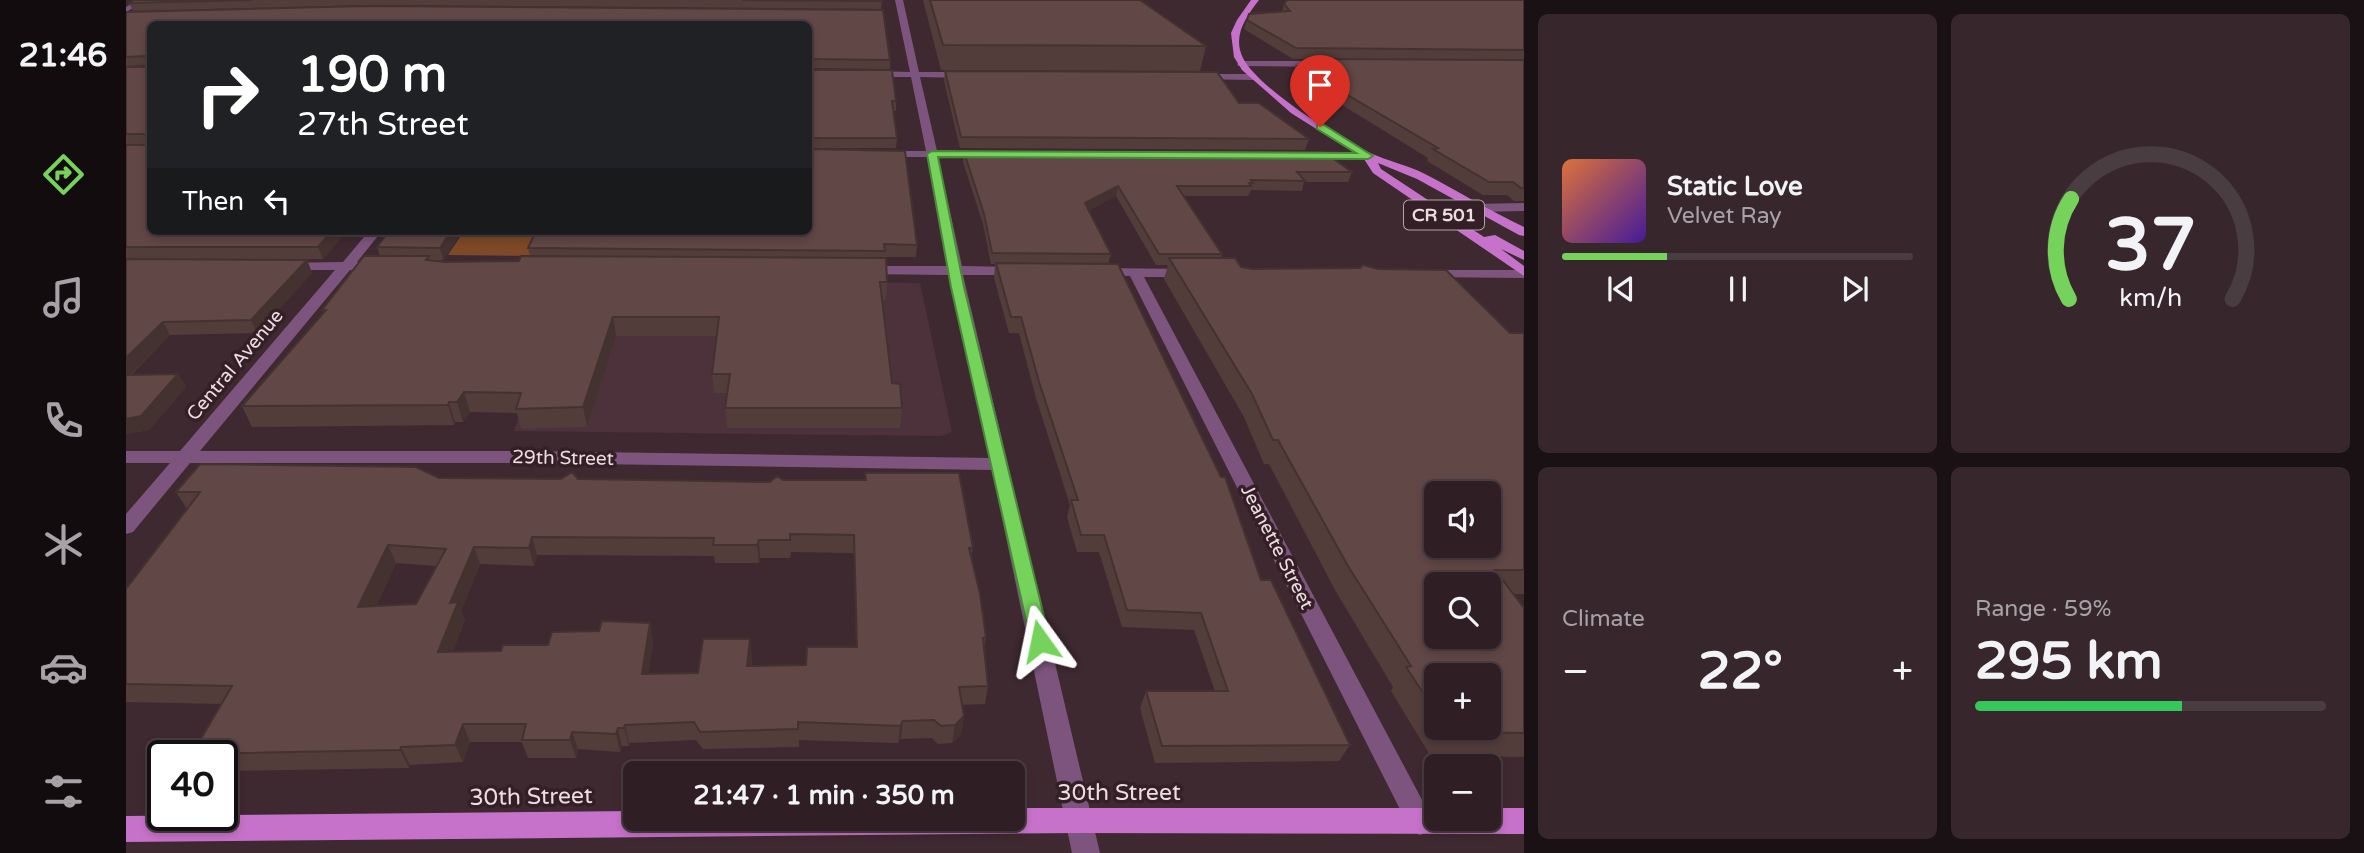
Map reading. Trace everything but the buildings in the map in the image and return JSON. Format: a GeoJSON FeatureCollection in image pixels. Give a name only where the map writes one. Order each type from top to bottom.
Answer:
{"type":"FeatureCollection","features":[{"type":"Feature","properties":{"kind":"main road"},"geometry":{"type":"LineString","coordinates":[[1241,64],[1234,33],[1237,22],[1255,0]]}},
{"type":"Feature","properties":{"kind":"main road","name":"CR 501"},"geometry":{"type":"LineString","coordinates":[[1241,64],[1253,77],[1304,117],[1368,156],[1404,167],[1524,233]]}},
{"type":"Feature","properties":{"kind":"main road","name":"CR 501"},"geometry":{"type":"LineString","coordinates":[[1368,156],[1377,171],[1437,210],[1524,273]]}},
{"type":"Feature","properties":{"kind":"main road"},"geometry":{"type":"LineString","coordinates":[[1437,210],[1524,256]]}},
{"type":"Feature","properties":{"kind":"main road"},"geometry":{"type":"LineString","coordinates":[[1481,211],[1524,239]]}},
{"type":"Feature","properties":{"kind":"main road","name":"30th Street"},"geometry":{"type":"LineString","coordinates":[[126,829],[1080,820],[1524,821]]}},
{"type":"Feature","properties":{"kind":"street"},"geometry":{"type":"LineString","coordinates":[[126,10],[143,0]]}},
{"type":"Feature","properties":{"kind":"street"},"geometry":{"type":"LineString","coordinates":[[900,0],[898,14],[916,75],[956,271],[1086,853]]}},
{"type":"Feature","properties":{"kind":"street"},"geometry":{"type":"LineString","coordinates":[[1241,64],[1345,64]]}},
{"type":"Feature","properties":{"kind":"street"},"geometry":{"type":"LineString","coordinates":[[858,74],[979,75]]}},
{"type":"Feature","properties":{"kind":"street"},"geometry":{"type":"LineString","coordinates":[[1182,77],[1253,77]]}},
{"type":"Feature","properties":{"kind":"street"},"geometry":{"type":"LineString","coordinates":[[864,154],[1003,154]]}},
{"type":"Feature","properties":{"kind":"street"},"geometry":{"type":"LineString","coordinates":[[1302,157],[1368,156]]}},
{"type":"Feature","properties":{"kind":"street"},"geometry":{"type":"LineString","coordinates":[[1481,211],[1524,207]]}},
{"type":"Feature","properties":{"kind":"street","name":"Central Avenue"},"geometry":{"type":"LineString","coordinates":[[126,527],[373,235]]}},
{"type":"Feature","properties":{"kind":"street"},"geometry":{"type":"LineString","coordinates":[[265,265],[398,266]]}},
{"type":"Feature","properties":{"kind":"street"},"geometry":{"type":"LineString","coordinates":[[854,270],[1028,271]]}},
{"type":"Feature","properties":{"kind":"street"},"geometry":{"type":"LineString","coordinates":[[1081,272],[1205,273]]}},
{"type":"Feature","properties":{"kind":"street","name":"Jeanette Street"},"geometry":{"type":"LineString","coordinates":[[1135,273],[1420,822]]}},
{"type":"Feature","properties":{"kind":"street"},"geometry":{"type":"LineString","coordinates":[[1412,274],[1524,273]]}},
{"type":"Feature","properties":{"kind":"street","name":"29th Street"},"geometry":{"type":"LineString","coordinates":[[126,457],[513,457],[999,464]]}},
{"type":"Feature","properties":{"kind":"shaded area"},"geometry":{"type":"Polygon","coordinates":[[[461,235],[540,235],[530,256],[448,255],[461,235]]]}},
{"type":"Feature","properties":{"kind":"shaded area"},"geometry":{"type":"Polygon","coordinates":[[[532,279],[920,283],[952,432],[941,436],[514,431],[550,327],[532,279]]]}},
{"type":"Feature","properties":{"kind":"route"},"geometry":{"type":"LineString","coordinates":[[1040,641],[958,287],[932,154],[1329,158],[1368,156],[1320,127]]}}]}
